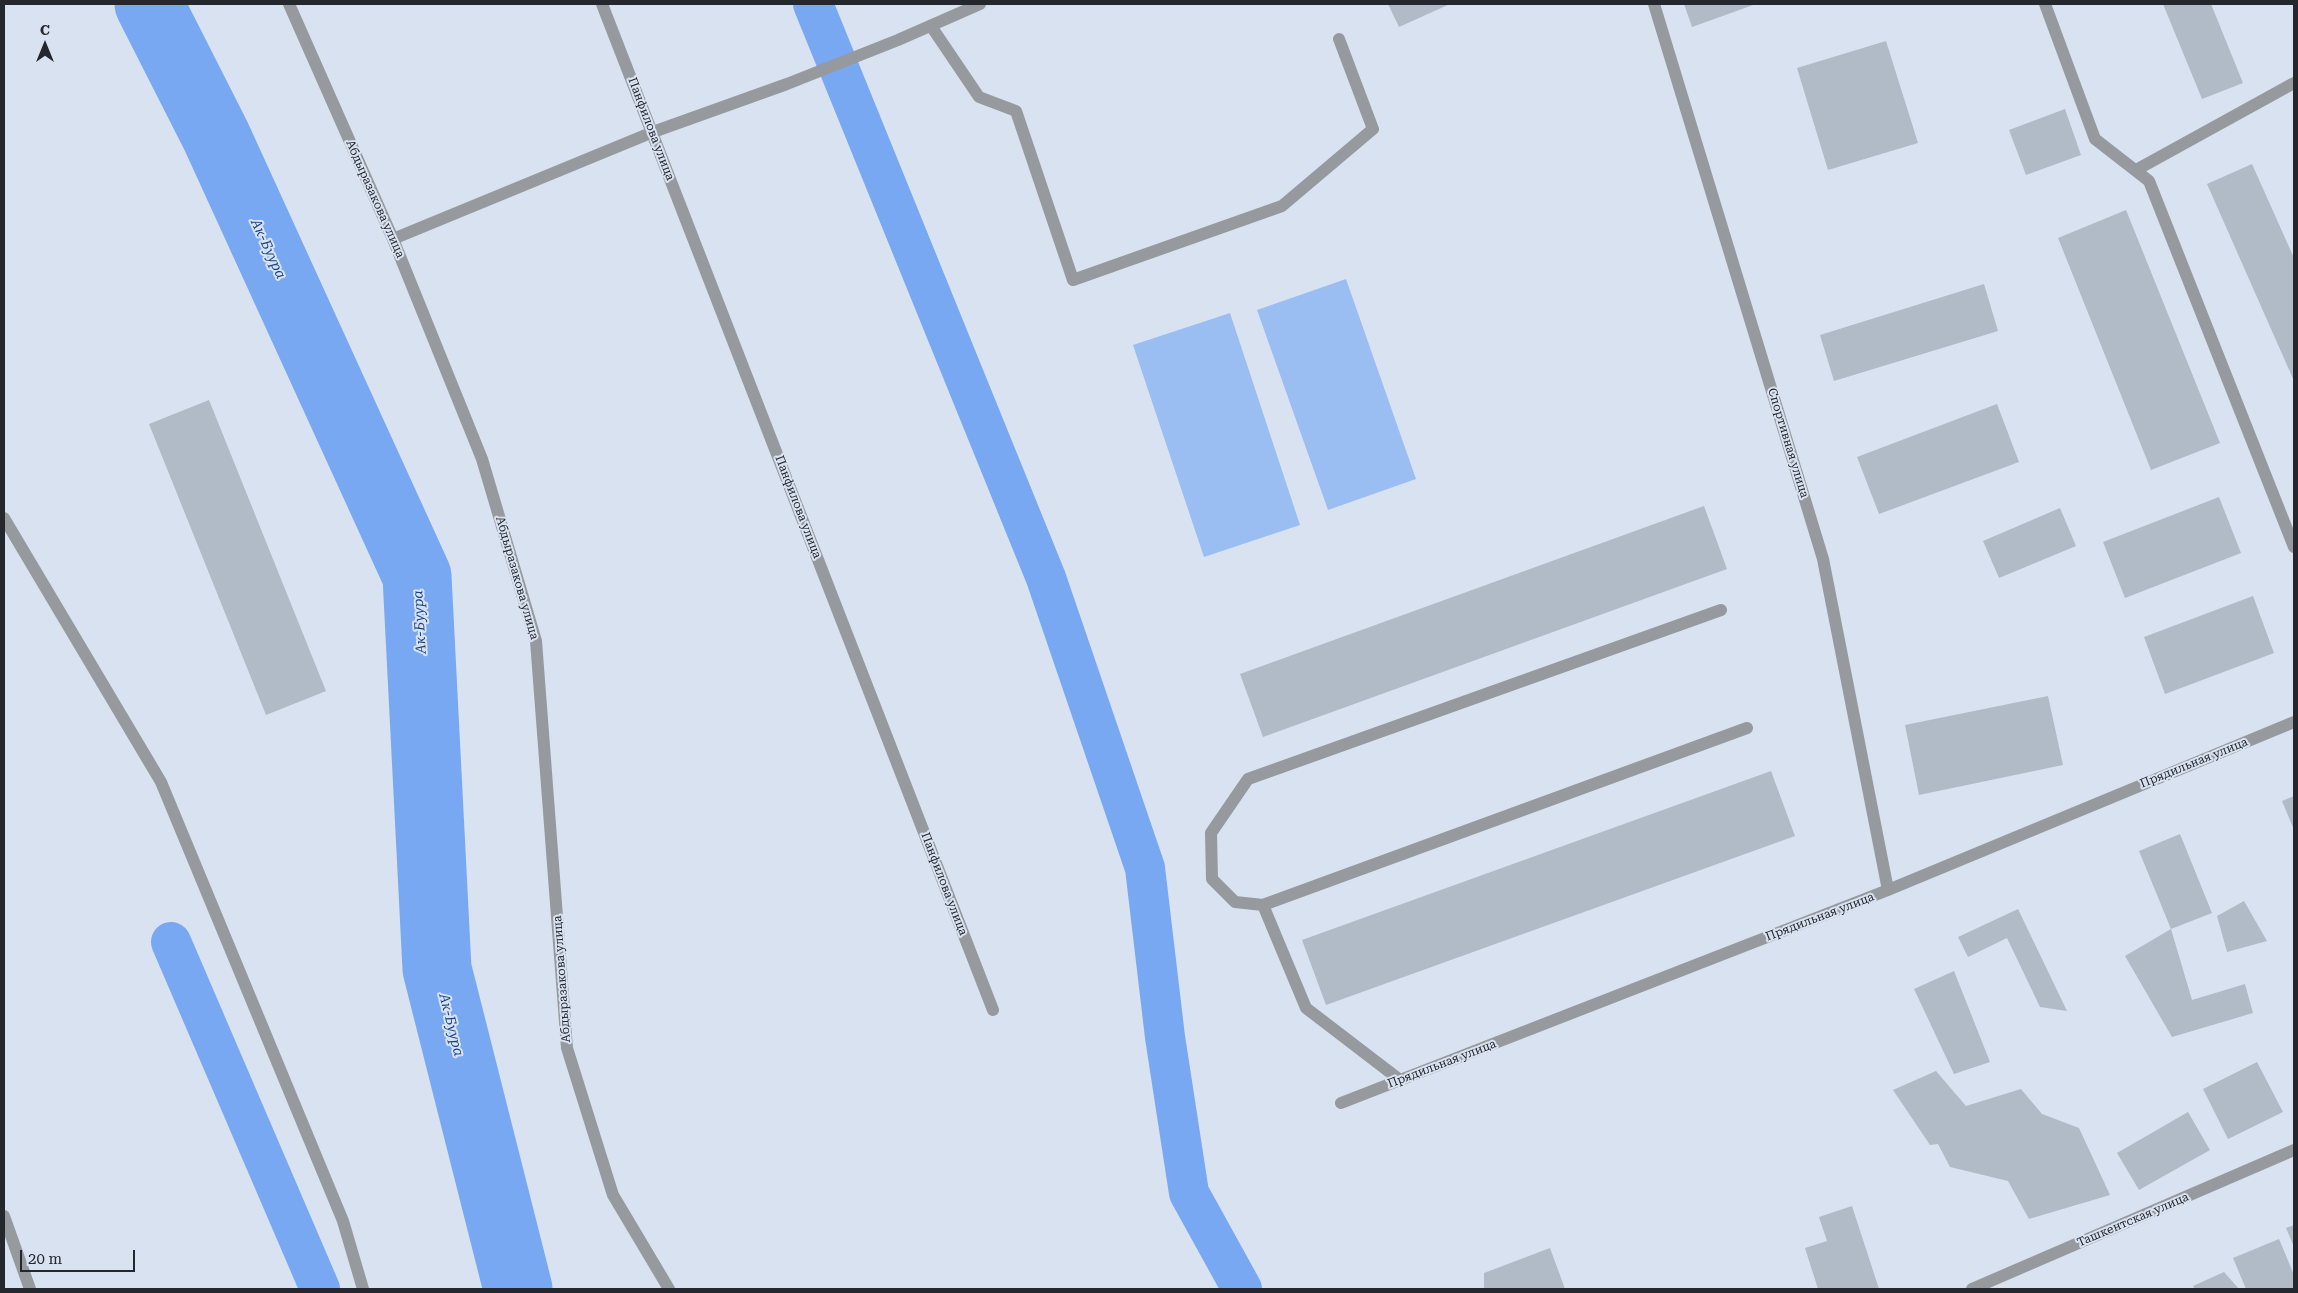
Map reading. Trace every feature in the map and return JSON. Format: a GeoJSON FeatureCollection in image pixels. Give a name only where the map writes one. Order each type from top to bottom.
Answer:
{"type":"FeatureCollection","features":[{"type":"Feature","properties":{"kind":"street","name":"Абдыразакова улица"},"geometry":{"type":"LineString","coordinates":[[289,4],[393,239],[482,459],[536,641],[567,1048],[613,1195],[669,1289]]}},
{"type":"Feature","properties":{"kind":"street","name":"Панфилова улица"},"geometry":{"type":"LineString","coordinates":[[602,4],[993,1010]]}},
{"type":"Feature","properties":{"kind":"street"},"geometry":{"type":"LineString","coordinates":[[393,239],[653,132],[786,84],[898,40],[980,4]]}},
{"type":"Feature","properties":{"kind":"street","name":"Спортивная улица"},"geometry":{"type":"LineString","coordinates":[[1654,4],[1823,559],[1888,890]]}},
{"type":"Feature","properties":{"kind":"street"},"geometry":{"type":"LineString","coordinates":[[2045,4],[2095,139],[2149,181],[2294,547]]}},
{"type":"Feature","properties":{"kind":"street"},"geometry":{"type":"LineString","coordinates":[[931,26],[980,97],[1016,111],[1073,280],[1282,206],[1373,128],[1339,39]]}},
{"type":"Feature","properties":{"kind":"street"},"geometry":{"type":"LineString","coordinates":[[2136,170],[2294,82]]}},
{"type":"Feature","properties":{"kind":"street"},"geometry":{"type":"LineString","coordinates":[[4,518],[161,782],[343,1221],[363,1289]]}},
{"type":"Feature","properties":{"kind":"street"},"geometry":{"type":"LineString","coordinates":[[1720,610],[1248,779],[1210,832],[1212,879],[1235,902],[1263,905],[1747,728]]}},
{"type":"Feature","properties":{"kind":"street","name":"Прядильная улица"},"geometry":{"type":"LineString","coordinates":[[1341,1103],[1888,890],[2294,722]]}},
{"type":"Feature","properties":{"kind":"street"},"geometry":{"type":"LineString","coordinates":[[1263,905],[1306,1008],[1400,1080]]}},
{"type":"Feature","properties":{"kind":"street","name":"Ташкентская улица"},"geometry":{"type":"LineString","coordinates":[[1972,1289],[2294,1150]]}},
{"type":"Feature","properties":{"kind":"street"},"geometry":{"type":"LineString","coordinates":[[4,1216],[30,1289]]}},
{"type":"Feature","properties":{"kind":"shaded area"},"geometry":{"type":"Polygon","coordinates":[[[1346,279],[1416,479],[1328,510],[1257,310],[1346,279]]]}},
{"type":"Feature","properties":{"kind":"shaded area"},"geometry":{"type":"Polygon","coordinates":[[[1230,313],[1300,525],[1204,557],[1133,345],[1230,313]]]}},
{"type":"Feature","properties":{"kind":"building"},"geometry":{"type":"Polygon","coordinates":[[[1388,4],[1450,4],[1399,27],[1388,4]]]}},
{"type":"Feature","properties":{"kind":"building"},"geometry":{"type":"Polygon","coordinates":[[[1684,4],[1756,4],[1692,27],[1684,4]]]}},
{"type":"Feature","properties":{"kind":"building"},"geometry":{"type":"Polygon","coordinates":[[[2163,4],[2211,4],[2243,83],[2202,99],[2163,4]]]}},
{"type":"Feature","properties":{"kind":"building"},"geometry":{"type":"Polygon","coordinates":[[[1886,41],[1918,143],[1828,170],[1797,68],[1886,41]]]}},
{"type":"Feature","properties":{"kind":"building"},"geometry":{"type":"Polygon","coordinates":[[[2065,109],[2081,155],[2026,175],[2009,130],[2065,109]]]}},
{"type":"Feature","properties":{"kind":"building"},"geometry":{"type":"Polygon","coordinates":[[[2252,164],[2294,258],[2294,381],[2207,184],[2252,164]]]}},
{"type":"Feature","properties":{"kind":"building"},"geometry":{"type":"Polygon","coordinates":[[[2126,210],[2220,443],[2151,470],[2058,238],[2126,210]]]}},
{"type":"Feature","properties":{"kind":"building"},"geometry":{"type":"Polygon","coordinates":[[[1984,284],[1998,331],[1834,381],[1820,335],[1984,284]]]}},
{"type":"Feature","properties":{"kind":"building"},"geometry":{"type":"Polygon","coordinates":[[[209,400],[326,691],[266,715],[149,424],[209,400]]]}},
{"type":"Feature","properties":{"kind":"building"},"geometry":{"type":"Polygon","coordinates":[[[1997,404],[2019,462],[1879,514],[1857,457],[1997,404]]]}},
{"type":"Feature","properties":{"kind":"building"},"geometry":{"type":"Polygon","coordinates":[[[2219,497],[2241,553],[2125,598],[2103,542],[2219,497]]]}},
{"type":"Feature","properties":{"kind":"building"},"geometry":{"type":"Polygon","coordinates":[[[1704,506],[1727,569],[1263,737],[1240,674],[1704,506]]]}},
{"type":"Feature","properties":{"kind":"building"},"geometry":{"type":"Polygon","coordinates":[[[2060,508],[2076,546],[1999,578],[1983,541],[2060,508]]]}},
{"type":"Feature","properties":{"kind":"building"},"geometry":{"type":"Polygon","coordinates":[[[2253,596],[2274,653],[2165,694],[2144,637],[2253,596]]]}},
{"type":"Feature","properties":{"kind":"building"},"geometry":{"type":"Polygon","coordinates":[[[2048,696],[2063,765],[1919,795],[1905,725],[2048,696]]]}},
{"type":"Feature","properties":{"kind":"building"},"geometry":{"type":"Polygon","coordinates":[[[1771,771],[1795,836],[1326,1005],[1302,940],[1771,771]]]}},
{"type":"Feature","properties":{"kind":"building"},"geometry":{"type":"Polygon","coordinates":[[[2294,796],[2294,830],[2282,801],[2294,796]]]}},
{"type":"Feature","properties":{"kind":"building"},"geometry":{"type":"Polygon","coordinates":[[[2180,834],[2212,913],[2171,929],[2139,851],[2180,834]]]}},
{"type":"Feature","properties":{"kind":"building"},"geometry":{"type":"Polygon","coordinates":[[[2244,901],[2267,941],[2227,952],[2217,916],[2244,901]]]}},
{"type":"Feature","properties":{"kind":"building"},"geometry":{"type":"Polygon","coordinates":[[[2018,909],[2067,1011],[2040,1007],[2007,938],[1968,957],[1958,937],[2018,909]]]}},
{"type":"Feature","properties":{"kind":"building"},"geometry":{"type":"Polygon","coordinates":[[[2171,929],[2192,1000],[2245,984],[2253,1013],[2172,1037],[2125,956],[2171,929]]]}},
{"type":"Feature","properties":{"kind":"building"},"geometry":{"type":"Polygon","coordinates":[[[1954,971],[1990,1062],[1954,1074],[1914,989],[1954,971]]]}},
{"type":"Feature","properties":{"kind":"building"},"geometry":{"type":"Polygon","coordinates":[[[2257,1062],[2283,1112],[2228,1139],[2203,1089],[2257,1062]]]}},
{"type":"Feature","properties":{"kind":"building"},"geometry":{"type":"Polygon","coordinates":[[[1936,1071],[1966,1106],[2021,1089],[2042,1114],[2079,1128],[2110,1195],[2029,1219],[2008,1181],[1950,1167],[1938,1144],[1930,1145],[1893,1090],[1936,1071]]]}},
{"type":"Feature","properties":{"kind":"building"},"geometry":{"type":"Polygon","coordinates":[[[2188,1112],[2210,1150],[2139,1190],[2117,1153],[2188,1112]]]}},
{"type":"Feature","properties":{"kind":"building"},"geometry":{"type":"Polygon","coordinates":[[[1852,1206],[1879,1289],[1818,1289],[1805,1248],[1827,1241],[1819,1217],[1852,1206]]]}},
{"type":"Feature","properties":{"kind":"building"},"geometry":{"type":"Polygon","coordinates":[[[2294,1225],[2294,1247],[2286,1228],[2294,1225]]]}},
{"type":"Feature","properties":{"kind":"building"},"geometry":{"type":"Polygon","coordinates":[[[2279,1239],[2294,1275],[2294,1289],[2246,1289],[2233,1258],[2279,1239]]]}},
{"type":"Feature","properties":{"kind":"building"},"geometry":{"type":"Polygon","coordinates":[[[1550,1248],[1565,1289],[1484,1289],[1484,1273],[1550,1248]]]}},
{"type":"Feature","properties":{"kind":"building"},"geometry":{"type":"Polygon","coordinates":[[[2224,1272],[2239,1289],[2195,1289],[2193,1286],[2224,1272]]]}},
{"type":"Feature","properties":{"kind":"waterway","name":"Ак-Буура"},"geometry":{"type":"LineString","coordinates":[[149,4],[216,136],[417,576],[437,969],[518,1289]]}},
{"type":"Feature","properties":{"kind":"waterway"},"geometry":{"type":"LineString","coordinates":[[813,4],[1046,578],[1145,868],[1165,1037],[1189,1193],[1242,1289]]}},
{"type":"Feature","properties":{"kind":"waterway"},"geometry":{"type":"LineString","coordinates":[[171,942],[320,1289]]}}]}
